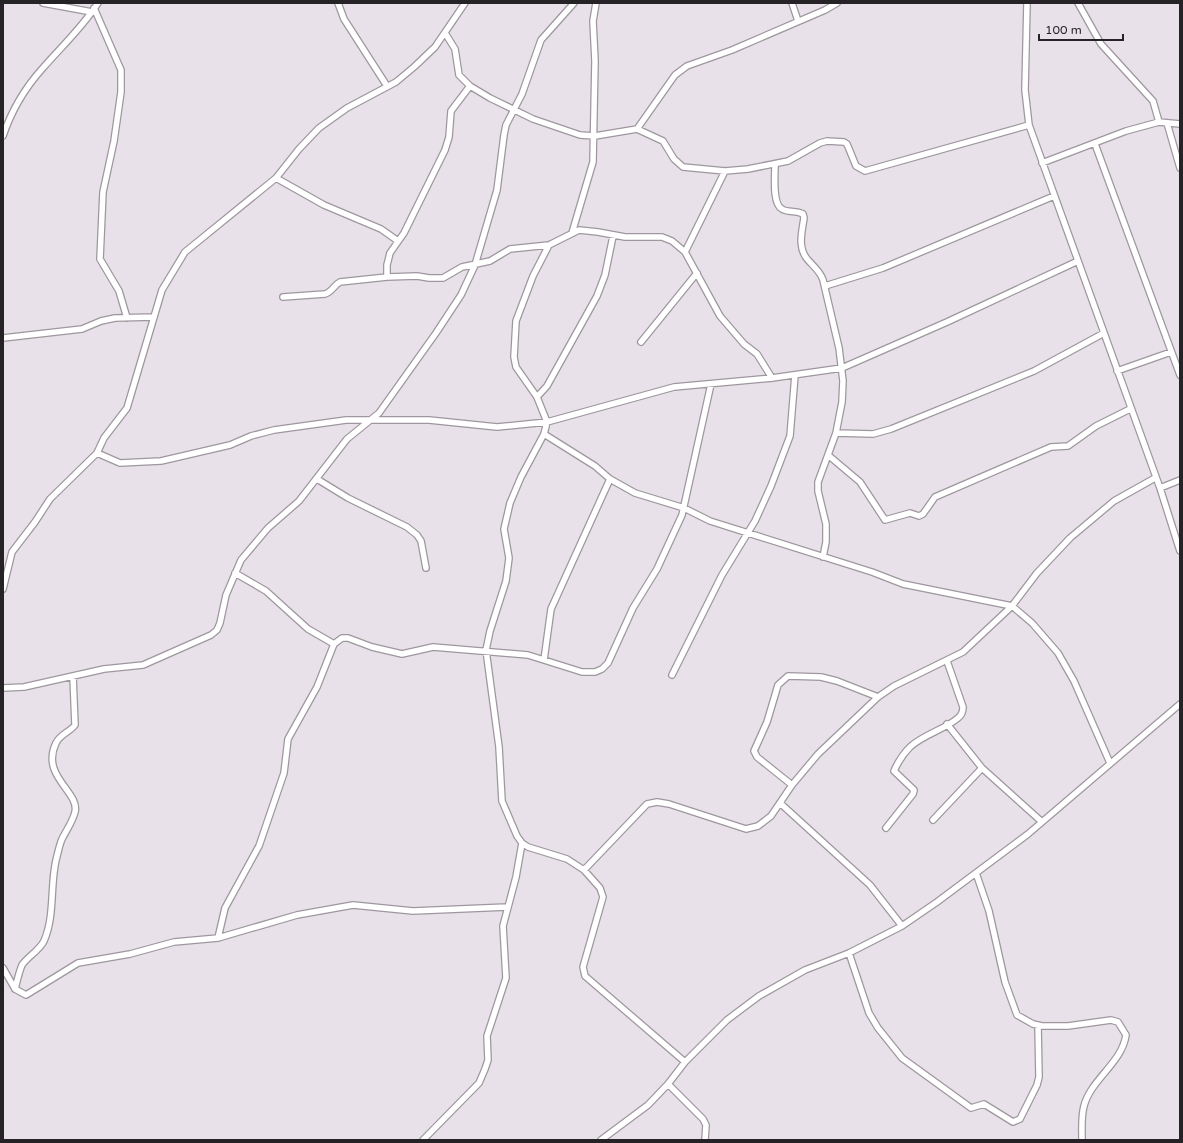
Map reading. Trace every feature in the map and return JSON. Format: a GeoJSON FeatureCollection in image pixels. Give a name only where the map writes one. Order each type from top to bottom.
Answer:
{"type":"FeatureCollection","features":[{"type":"Feature","properties":{"kind":"street"},"geometry":{"type":"LineString","coordinates":[[43,3],[94,8]]}},
{"type":"Feature","properties":{"kind":"street"},"geometry":{"type":"LineString","coordinates":[[338,3],[344,19],[387,86]]}},
{"type":"Feature","properties":{"kind":"street"},"geometry":{"type":"LineString","coordinates":[[3,589],[12,552],[35,522],[42,508],[97,453],[104,438],[126,408],[162,290],[185,252],[276,178],[299,149],[320,128],[347,108],[396,82],[419,62],[435,47],[465,3]]}},
{"type":"Feature","properties":{"kind":"street"},"geometry":{"type":"LineString","coordinates":[[3,688],[24,687],[104,669],[142,665],[211,635],[217,630],[226,595],[241,560],[268,528],[299,501],[347,439],[372,420],[395,393],[461,295],[475,265],[498,190],[504,135],[513,110],[530,72],[541,40],[574,3]]}},
{"type":"Feature","properties":{"kind":"street"},"geometry":{"type":"LineString","coordinates":[[572,233],[593,162],[595,136],[595,61],[593,21],[596,3]]}},
{"type":"Feature","properties":{"kind":"street"},"geometry":{"type":"LineString","coordinates":[[792,3],[798,21]]}},
{"type":"Feature","properties":{"kind":"street"},"geometry":{"type":"LineString","coordinates":[[637,129],[675,75],[687,66],[732,50],[825,10],[837,3]]}},
{"type":"Feature","properties":{"kind":"street"},"geometry":{"type":"LineString","coordinates":[[1027,3],[1025,90],[1028,125],[1155,478],[1160,488],[1180,551]]}},
{"type":"Feature","properties":{"kind":"street"},"geometry":{"type":"LineString","coordinates":[[1078,3],[1101,44],[1153,102],[1159,122]]}},
{"type":"Feature","properties":{"kind":"street"},"geometry":{"type":"LineString","coordinates":[[3,136],[23,94],[41,70],[73,36],[94,8]]}},
{"type":"Feature","properties":{"kind":"street"},"geometry":{"type":"LineString","coordinates":[[94,8],[121,70],[122,80],[114,141],[103,192],[100,259],[119,290],[127,318]]}},
{"type":"Feature","properties":{"kind":"street"},"geometry":{"type":"LineString","coordinates":[[445,33],[455,49],[459,75],[470,86],[513,110],[566,132],[595,136],[637,129],[663,140],[678,164],[683,167],[726,171],[774,165],[794,159],[820,143],[840,141],[847,144],[856,166],[865,171],[1028,125]]}},
{"type":"Feature","properties":{"kind":"street"},"geometry":{"type":"LineString","coordinates":[[387,277],[387,265],[390,253],[404,233],[446,150],[449,137],[450,111],[470,86]]}},
{"type":"Feature","properties":{"kind":"street"},"geometry":{"type":"LineString","coordinates":[[1042,163],[1126,131],[1159,122],[1180,124]]}},
{"type":"Feature","properties":{"kind":"street"},"geometry":{"type":"LineString","coordinates":[[1167,123],[1180,168]]}},
{"type":"Feature","properties":{"kind":"street"},"geometry":{"type":"LineString","coordinates":[[1095,144],[1180,375]]}},
{"type":"Feature","properties":{"kind":"street"},"geometry":{"type":"LineString","coordinates":[[774,165],[775,200],[777,206],[783,210],[803,214],[804,218],[801,247],[805,257],[820,272],[825,286],[842,368],[842,402],[836,433],[818,482],[818,491],[826,524],[826,542],[823,557]]}},
{"type":"Feature","properties":{"kind":"street"},"geometry":{"type":"LineString","coordinates":[[685,252],[726,171]]}},
{"type":"Feature","properties":{"kind":"street"},"geometry":{"type":"LineString","coordinates":[[276,178],[324,205],[381,229],[398,241]]}},
{"type":"Feature","properties":{"kind":"street"},"geometry":{"type":"LineString","coordinates":[[825,286],[883,268],[1054,196]]}},
{"type":"Feature","properties":{"kind":"street"},"geometry":{"type":"LineString","coordinates":[[283,297],[329,293],[335,285],[340,282],[387,277],[417,276],[443,278],[455,269],[490,261],[510,249],[549,245],[572,233],[587,231],[613,236],[662,237],[672,241],[685,252],[720,316],[744,344],[757,354],[772,378]]}},
{"type":"Feature","properties":{"kind":"street"},"geometry":{"type":"LineString","coordinates":[[537,397],[547,386],[597,296],[605,275],[613,236]]}},
{"type":"Feature","properties":{"kind":"street"},"geometry":{"type":"LineString","coordinates":[[549,245],[533,276],[520,308],[514,335],[514,357],[516,367],[537,397],[547,422],[544,434],[521,477],[510,503],[504,529],[509,558],[506,580],[490,631],[486,650],[499,747],[502,801],[517,836],[522,843],[528,847],[567,859],[584,870],[600,888],[603,897],[584,967],[585,976],[685,1062]]}},
{"type":"Feature","properties":{"kind":"street"},"geometry":{"type":"LineString","coordinates":[[97,453],[120,463],[161,461],[230,445],[251,436],[274,430],[324,422],[429,420],[497,427],[547,422],[674,387],[772,378],[842,368],[947,322],[1078,261]]}},
{"type":"Feature","properties":{"kind":"street"},"geometry":{"type":"LineString","coordinates":[[641,342],[697,273]]}},
{"type":"Feature","properties":{"kind":"street"},"geometry":{"type":"LineString","coordinates":[[3,338],[82,329],[101,321],[153,317]]}},
{"type":"Feature","properties":{"kind":"street"},"geometry":{"type":"LineString","coordinates":[[836,433],[873,434],[891,429],[1034,371],[1104,333]]}},
{"type":"Feature","properties":{"kind":"street"},"geometry":{"type":"LineString","coordinates":[[1117,371],[1171,352]]}},
{"type":"Feature","properties":{"kind":"street"},"geometry":{"type":"LineString","coordinates":[[672,675],[722,575],[748,534],[768,493],[787,445],[792,421],[795,375]]}},
{"type":"Feature","properties":{"kind":"street"},"geometry":{"type":"LineString","coordinates":[[218,938],[225,908],[259,846],[284,773],[288,739],[295,723],[305,709],[316,688],[334,644],[342,638],[348,638],[372,647],[402,654],[433,647],[486,650],[528,655],[582,672],[595,672],[602,669],[608,663],[633,608],[657,568],[684,508],[711,384]]}},
{"type":"Feature","properties":{"kind":"street"},"geometry":{"type":"LineString","coordinates":[[828,455],[860,482],[884,520],[910,513],[919,516],[923,514],[935,496],[1051,448],[1068,446],[1096,426],[1130,409]]}},
{"type":"Feature","properties":{"kind":"street"},"geometry":{"type":"LineString","coordinates":[[544,434],[594,466],[610,479],[635,493],[684,508],[710,521],[872,572],[903,584],[1012,606],[1032,623],[1058,653],[1074,681],[1110,763]]}},
{"type":"Feature","properties":{"kind":"street"},"geometry":{"type":"LineString","coordinates":[[584,870],[647,804],[657,802],[669,804],[746,828],[758,826],[771,816],[792,785],[818,754],[878,696],[894,686],[947,662],[963,652],[1012,606],[1037,573],[1070,538],[1114,501],[1155,478]]}},
{"type":"Feature","properties":{"kind":"street"},"geometry":{"type":"LineString","coordinates":[[317,479],[348,498],[407,527],[417,535],[421,541],[426,568]]}},
{"type":"Feature","properties":{"kind":"street"},"geometry":{"type":"LineString","coordinates":[[544,660],[551,608],[610,479]]}},
{"type":"Feature","properties":{"kind":"street"},"geometry":{"type":"LineString","coordinates":[[1160,488],[1180,480]]}},
{"type":"Feature","properties":{"kind":"street"},"geometry":{"type":"LineString","coordinates":[[235,573],[266,592],[308,629],[334,644]]}},
{"type":"Feature","properties":{"kind":"street"},"geometry":{"type":"LineString","coordinates":[[886,828],[913,794],[914,790],[894,771],[902,757],[909,748],[924,737],[959,718],[963,712],[963,707],[947,662]]}},
{"type":"Feature","properties":{"kind":"street"},"geometry":{"type":"LineString","coordinates":[[15,989],[22,965],[41,947],[48,929],[56,860],[61,841],[75,812],[74,800],[58,780],[53,768],[52,754],[61,736],[72,729],[75,725],[73,676]]}},
{"type":"Feature","properties":{"kind":"street"},"geometry":{"type":"LineString","coordinates":[[792,785],[757,757],[754,751],[767,722],[778,684],[782,679],[788,676],[821,677],[854,686],[878,696]]}},
{"type":"Feature","properties":{"kind":"street"},"geometry":{"type":"LineString","coordinates":[[601,1140],[648,1105],[668,1084],[685,1062],[727,1020],[759,996],[805,970],[849,953],[902,926],[976,873],[1042,822],[1180,704]]}},
{"type":"Feature","properties":{"kind":"street"},"geometry":{"type":"LineString","coordinates":[[947,724],[982,768],[1042,822]]}},
{"type":"Feature","properties":{"kind":"street"},"geometry":{"type":"LineString","coordinates":[[933,820],[982,768]]}},
{"type":"Feature","properties":{"kind":"street"},"geometry":{"type":"LineString","coordinates":[[780,803],[870,885],[902,926]]}},
{"type":"Feature","properties":{"kind":"street"},"geometry":{"type":"LineString","coordinates":[[423,1140],[479,1083],[488,1060],[487,1036],[506,978],[506,957],[502,936],[507,907],[516,877],[522,843]]}},
{"type":"Feature","properties":{"kind":"street"},"geometry":{"type":"LineString","coordinates":[[976,873],[990,911],[1005,982],[1013,1006],[1021,1018],[1038,1025],[1068,1026],[1111,1020],[1118,1022],[1126,1035],[1125,1044],[1119,1054],[1092,1088],[1084,1105],[1081,1122],[1082,1140]]}},
{"type":"Feature","properties":{"kind":"street"},"geometry":{"type":"LineString","coordinates":[[3,968],[15,989],[26,995],[32,993],[78,963],[130,954],[174,942],[218,938],[297,915],[353,905],[413,911],[507,907]]}},
{"type":"Feature","properties":{"kind":"street"},"geometry":{"type":"LineString","coordinates":[[849,953],[869,1013],[878,1028],[902,1058],[971,1108],[984,1104],[1013,1122],[1020,1119],[1037,1085],[1039,1077],[1038,1025]]}},
{"type":"Feature","properties":{"kind":"street"},"geometry":{"type":"LineString","coordinates":[[668,1084],[703,1119],[706,1125],[705,1140]]}}]}
